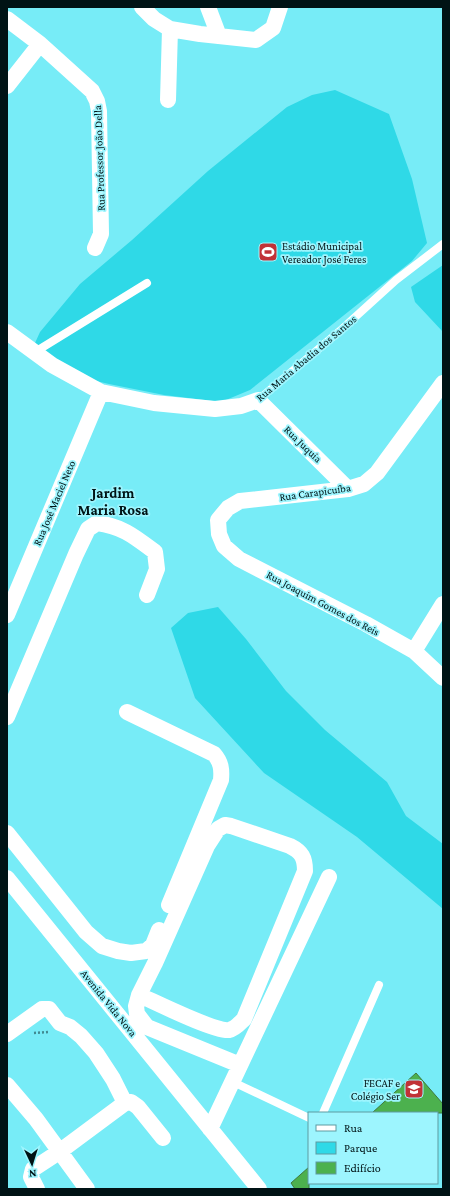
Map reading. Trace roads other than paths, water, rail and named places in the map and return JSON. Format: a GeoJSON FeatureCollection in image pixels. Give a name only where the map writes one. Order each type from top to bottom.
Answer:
{"type":"FeatureCollection","features":[{"type":"Feature","properties":{"kind":"street"},"geometry":{"type":"LineString","coordinates":[[142,7],[154,19],[170,29],[256,40],[273,28],[280,7]]}},
{"type":"Feature","properties":{"kind":"street"},"geometry":{"type":"LineString","coordinates":[[208,7],[219,36]]}},
{"type":"Feature","properties":{"kind":"street","name":"Rua Professor João Della"},"geometry":{"type":"LineString","coordinates":[[7,19],[40,44],[92,91],[98,101],[101,234],[95,248]]}},
{"type":"Feature","properties":{"kind":"street"},"geometry":{"type":"LineString","coordinates":[[168,100],[170,29]]}},
{"type":"Feature","properties":{"kind":"street"},"geometry":{"type":"LineString","coordinates":[[7,86],[40,44]]}},
{"type":"Feature","properties":{"kind":"street","name":"Rua Maria Abadia dos Santos"},"geometry":{"type":"LineString","coordinates":[[7,332],[52,364],[101,392],[154,403],[215,409],[241,406],[258,400]]}},
{"type":"Feature","properties":{"kind":"street","name":"Rua Carapicuíba"},"geometry":{"type":"LineString","coordinates":[[218,520],[228,508],[240,501],[348,489],[364,484],[376,473],[443,383]]}},
{"type":"Feature","properties":{"kind":"street","name":"Rua José Maciel Neto"},"geometry":{"type":"LineString","coordinates":[[8,611],[101,392]]}},
{"type":"Feature","properties":{"kind":"street","name":"Rua Juquia"},"geometry":{"type":"LineString","coordinates":[[258,400],[348,489]]}},
{"type":"Feature","properties":{"kind":"street","name":"Rua Joaquim Gomes dos Reis"},"geometry":{"type":"LineString","coordinates":[[218,520],[219,534],[224,546],[239,559],[366,624],[414,651],[443,678]]}},
{"type":"Feature","properties":{"kind":"street"},"geometry":{"type":"LineString","coordinates":[[8,711],[88,529],[96,523],[108,524],[126,531],[155,552],[157,569],[148,595]]}},
{"type":"Feature","properties":{"kind":"street"},"geometry":{"type":"LineString","coordinates":[[414,651],[443,604]]}},
{"type":"Feature","properties":{"kind":"street"},"geometry":{"type":"LineString","coordinates":[[7,833],[86,932],[102,946],[131,953],[146,951],[153,945],[221,780],[222,771],[220,761],[214,754],[127,712]]}},
{"type":"Feature","properties":{"kind":"street"},"geometry":{"type":"LineString","coordinates":[[139,995],[212,1027],[228,1030],[238,1025],[244,1019],[305,871],[305,861],[299,851],[290,846],[231,826],[225,825],[218,829],[207,846],[155,963],[139,995],[136,1006],[137,1014],[147,1027],[240,1065]]}},
{"type":"Feature","properties":{"kind":"street"},"geometry":{"type":"LineString","coordinates":[[210,1128],[329,877]]}},
{"type":"Feature","properties":{"kind":"street","name":"Avenida Vida Nova"},"geometry":{"type":"LineString","coordinates":[[7,878],[259,1189]]}},
{"type":"Feature","properties":{"kind":"street"},"geometry":{"type":"LineString","coordinates":[[7,1034],[42,1009],[48,1008],[60,1023],[70,1027],[81,1036],[96,1053],[113,1079],[125,1102]]}},
{"type":"Feature","properties":{"kind":"street"},"geometry":{"type":"LineString","coordinates":[[7,1085],[36,1119],[87,1189]]}},
{"type":"Feature","properties":{"kind":"street"},"geometry":{"type":"LineString","coordinates":[[37,1189],[31,1177],[33,1169],[59,1152],[125,1102],[131,1102],[138,1107],[163,1138]]}},
{"type":"Feature","properties":{"kind":"lane","name":"Rua Maria Abadia dos Santos"},"geometry":{"type":"LineString","coordinates":[[258,400],[342,329],[396,280],[443,244]]}},
{"type":"Feature","properties":{"kind":"lane"},"geometry":{"type":"LineString","coordinates":[[35,352],[147,283]]}},
{"type":"Feature","properties":{"kind":"lane"},"geometry":{"type":"LineString","coordinates":[[323,1112],[379,984]]}},
{"type":"Feature","properties":{"kind":"lane"},"geometry":{"type":"LineString","coordinates":[[233,1082],[308,1118]]}},
{"type":"Feature","properties":{"kind":"place","name":"Estádio Municipal Vereador José Feres"},"geometry":{"type":"Point","coordinates":[268,252]}},
{"type":"Feature","properties":{"kind":"place","name":"FECAF e Colégio Ser"},"geometry":{"type":"Point","coordinates":[414,1089]}},
{"type":"Feature","properties":{"kind":"district","name":"Jardim Maria Rosa"},"geometry":{"type":"Point","coordinates":[113,502]}}]}
